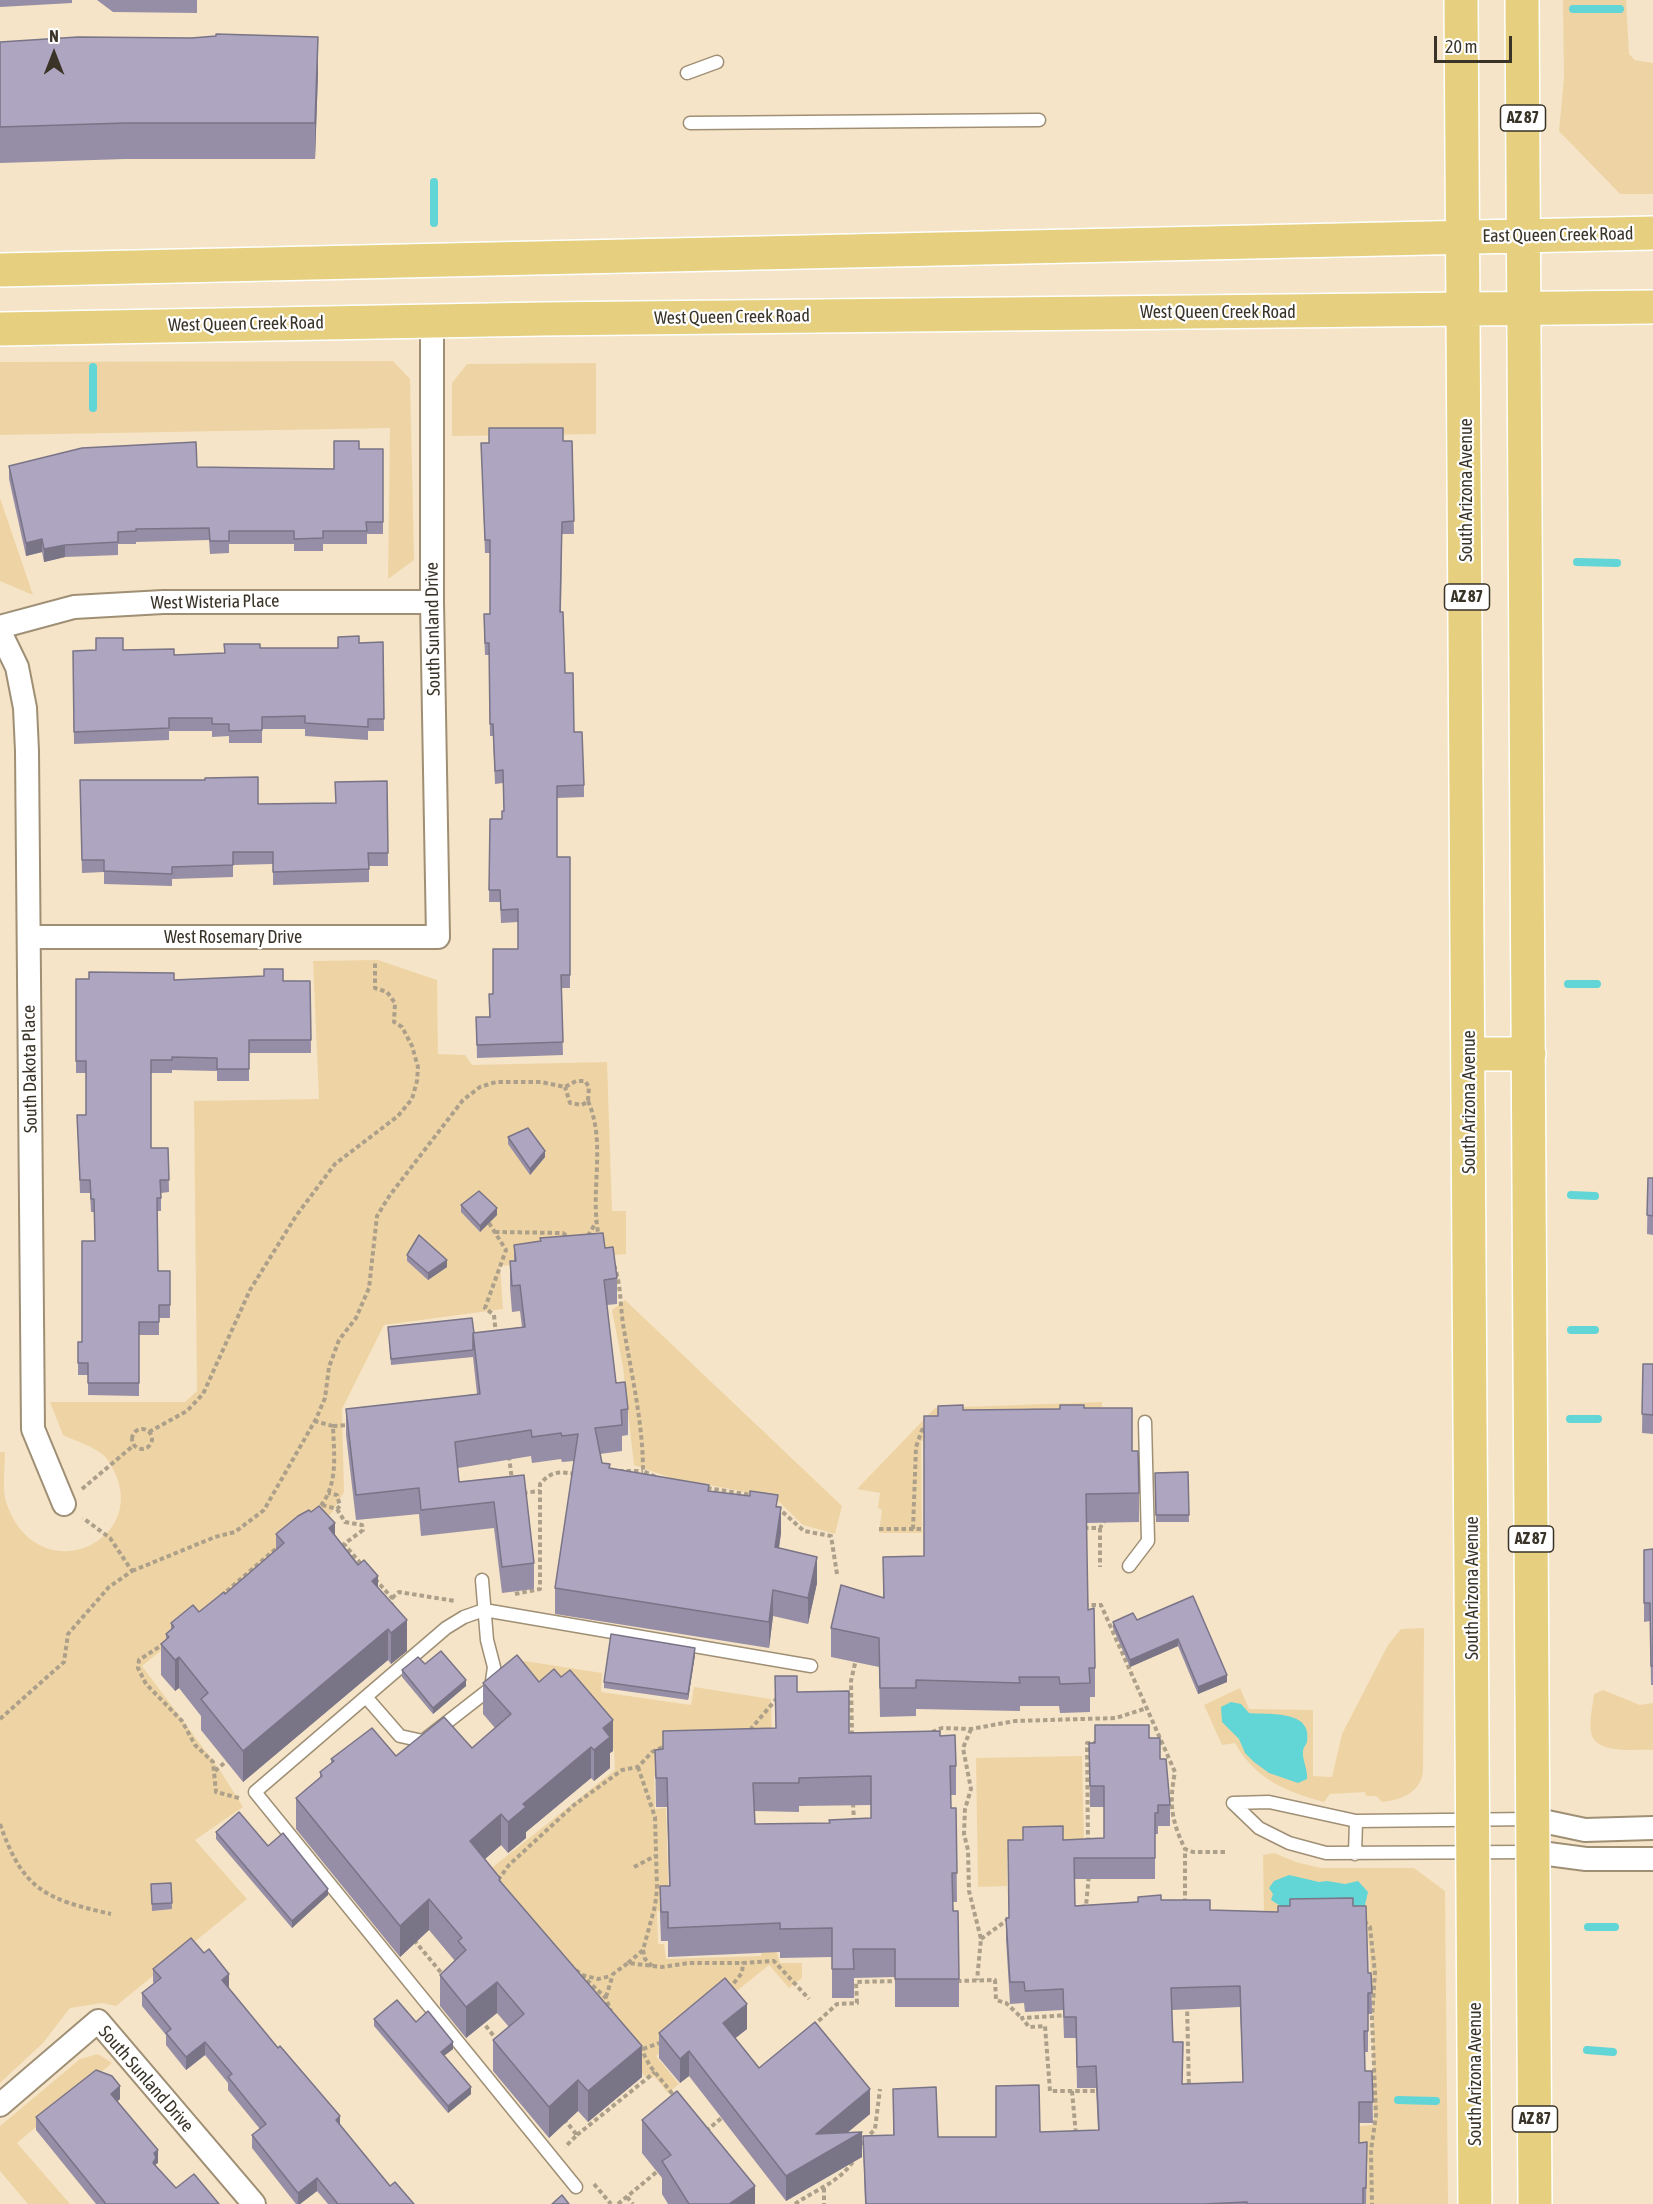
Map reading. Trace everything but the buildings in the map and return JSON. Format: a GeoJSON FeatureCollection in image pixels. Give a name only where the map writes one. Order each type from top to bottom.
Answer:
{"type":"FeatureCollection","features":[{"type":"Feature","properties":{"kind":"main road","name":"South Arizona Avenue"},"geometry":{"type":"LineString","coordinates":[[1461,0],[1465,310],[1475,2204]]}},
{"type":"Feature","properties":{"kind":"main road","name":"AZ 87"},"geometry":{"type":"LineString","coordinates":[[1522,0],[1535,2204]]}},
{"type":"Feature","properties":{"kind":"main road","name":"East Queen Creek Road"},"geometry":{"type":"LineString","coordinates":[[1464,237],[1653,233]]}},
{"type":"Feature","properties":{"kind":"main road"},"geometry":{"type":"LineString","coordinates":[[0,270],[886,252],[1464,237]]}},
{"type":"Feature","properties":{"kind":"main road"},"geometry":{"type":"LineString","coordinates":[[1465,310],[1653,307]]}},
{"type":"Feature","properties":{"kind":"main road","name":"West Queen Creek Road"},"geometry":{"type":"LineString","coordinates":[[0,329],[432,321],[1465,310]]}},
{"type":"Feature","properties":{"kind":"main road"},"geometry":{"type":"LineString","coordinates":[[1469,1054],[1529,1054]]}},
{"type":"Feature","properties":{"kind":"street","name":"South Sunland Drive"},"geometry":{"type":"LineString","coordinates":[[432,321],[432,602],[438,937]]}},
{"type":"Feature","properties":{"kind":"street","name":"West Wisteria Place"},"geometry":{"type":"LineString","coordinates":[[0,629],[74,607],[163,602],[432,602]]}},
{"type":"Feature","properties":{"kind":"street","name":"South Dakota Place"},"geometry":{"type":"LineString","coordinates":[[0,629],[17,667],[25,708],[33,1429],[64,1504]]}},
{"type":"Feature","properties":{"kind":"street","name":"West Rosemary Drive"},"geometry":{"type":"LineString","coordinates":[[29,937],[438,937]]}},
{"type":"Feature","properties":{"kind":"street"},"geometry":{"type":"LineString","coordinates":[[1533,1819],[1585,1830],[1653,1828]]}},
{"type":"Feature","properties":{"kind":"street"},"geometry":{"type":"LineString","coordinates":[[1533,1852],[1586,1859],[1653,1860]]}},
{"type":"Feature","properties":{"kind":"street","name":"South Sunland Drive"},"geometry":{"type":"LineString","coordinates":[[0,2105],[98,2021],[254,2204]]}},
{"type":"Feature","properties":{"kind":"lane"},"geometry":{"type":"LineString","coordinates":[[687,73],[717,62]]}},
{"type":"Feature","properties":{"kind":"lane"},"geometry":{"type":"LineString","coordinates":[[690,123],[1040,120]]}},
{"type":"Feature","properties":{"kind":"lane"},"geometry":{"type":"LineString","coordinates":[[1129,1566],[1148,1541],[1145,1422]]}},
{"type":"Feature","properties":{"kind":"lane"},"geometry":{"type":"LineString","coordinates":[[366,1698],[400,1736],[423,1741],[491,1688],[494,1667],[482,1580]]}},
{"type":"Feature","properties":{"kind":"lane"},"geometry":{"type":"LineString","coordinates":[[576,2187],[255,1792],[446,1628],[484,1607],[506,1614],[811,1666]]}},
{"type":"Feature","properties":{"kind":"lane"},"geometry":{"type":"LineString","coordinates":[[1533,1819],[1356,1821],[1269,1802],[1233,1803],[1259,1828],[1289,1843],[1326,1853],[1533,1852]]}},
{"type":"Feature","properties":{"kind":"lane"},"geometry":{"type":"LineString","coordinates":[[1355,1854],[1356,1821]]}},
{"type":"Feature","properties":{"kind":"path"},"geometry":{"type":"LineString","coordinates":[[149,1432],[187,1411],[203,1394],[250,1290],[296,1216],[335,1164],[398,1116],[412,1099],[418,1067],[412,1046],[402,1027],[394,1022],[395,1003],[387,992],[375,988],[375,937]]}},
{"type":"Feature","properties":{"kind":"path"},"geometry":{"type":"LineString","coordinates":[[0,1719],[64,1662],[68,1634],[109,1587],[132,1571],[215,1537],[235,1532],[264,1510],[325,1398],[329,1367],[339,1340],[357,1318],[369,1288],[377,1216],[447,1118],[464,1100],[480,1088],[496,1082],[541,1082],[565,1087],[576,1081],[585,1082],[591,1095],[582,1105],[570,1103],[565,1087]]}},
{"type":"Feature","properties":{"kind":"path"},"geometry":{"type":"LineString","coordinates":[[588,1101],[597,1135],[595,1196],[598,1235],[603,1245]]}},
{"type":"Feature","properties":{"kind":"path"},"geometry":{"type":"LineString","coordinates":[[560,1241],[588,1236],[597,1220]]}},
{"type":"Feature","properties":{"kind":"path"},"geometry":{"type":"LineString","coordinates":[[489,1223],[506,1250]]}},
{"type":"Feature","properties":{"kind":"path"},"geometry":{"type":"LineString","coordinates":[[494,1232],[562,1233],[571,1239]]}},
{"type":"Feature","properties":{"kind":"path"},"geometry":{"type":"LineString","coordinates":[[506,1250],[516,1248]]}},
{"type":"Feature","properties":{"kind":"path"},"geometry":{"type":"LineString","coordinates":[[497,1347],[494,1315],[485,1308],[506,1250]]}},
{"type":"Feature","properties":{"kind":"path"},"geometry":{"type":"LineString","coordinates":[[613,1263],[620,1280],[620,1303],[630,1354],[643,1471]]}},
{"type":"Feature","properties":{"kind":"path"},"geometry":{"type":"LineString","coordinates":[[314,1421],[333,1426],[356,1425]]}},
{"type":"Feature","properties":{"kind":"path"},"geometry":{"type":"LineString","coordinates":[[913,1529],[916,1447],[922,1430],[931,1425]]}},
{"type":"Feature","properties":{"kind":"path"},"geometry":{"type":"LineString","coordinates":[[314,1514],[322,1505],[334,1482],[333,1426]]}},
{"type":"Feature","properties":{"kind":"path"},"geometry":{"type":"LineString","coordinates":[[132,1571],[110,1538],[64,1504],[134,1445],[134,1432],[144,1429],[153,1438],[149,1447],[143,1449],[134,1445]]}},
{"type":"Feature","properties":{"kind":"path"},"geometry":{"type":"LineString","coordinates":[[508,1447],[512,1482]]}},
{"type":"Feature","properties":{"kind":"path"},"geometry":{"type":"LineString","coordinates":[[506,1614],[513,1595],[540,1589],[540,1484],[549,1474],[558,1471],[576,1474],[585,1472]]}},
{"type":"Feature","properties":{"kind":"path"},"geometry":{"type":"LineString","coordinates":[[613,1471],[643,1471],[665,1481]]}},
{"type":"Feature","properties":{"kind":"path"},"geometry":{"type":"LineString","coordinates":[[699,1486],[759,1497]]}},
{"type":"Feature","properties":{"kind":"path"},"geometry":{"type":"LineString","coordinates":[[513,1494],[540,1491]]}},
{"type":"Feature","properties":{"kind":"path"},"geometry":{"type":"LineString","coordinates":[[328,1493],[337,1495],[340,1506],[337,1509]]}},
{"type":"Feature","properties":{"kind":"path"},"geometry":{"type":"LineString","coordinates":[[769,1499],[804,1531],[831,1536],[837,1574]]}},
{"type":"Feature","properties":{"kind":"path"},"geometry":{"type":"LineString","coordinates":[[322,1505],[337,1509],[345,1522],[362,1525],[363,1530],[344,1544],[364,1567]]}},
{"type":"Feature","properties":{"kind":"path"},"geometry":{"type":"LineString","coordinates":[[1100,1567],[1100,1528],[1107,1517]]}},
{"type":"Feature","properties":{"kind":"path"},"geometry":{"type":"LineString","coordinates":[[1076,1528],[1100,1528]]}},
{"type":"Feature","properties":{"kind":"path"},"geometry":{"type":"LineString","coordinates":[[879,1529],[936,1529]]}},
{"type":"Feature","properties":{"kind":"path"},"geometry":{"type":"LineString","coordinates":[[214,1602],[281,1545]]}},
{"type":"Feature","properties":{"kind":"path"},"geometry":{"type":"LineString","coordinates":[[371,1575],[392,1598]]}},
{"type":"Feature","properties":{"kind":"path"},"geometry":{"type":"LineString","coordinates":[[391,1609],[392,1598],[399,1592],[484,1607]]}},
{"type":"Feature","properties":{"kind":"path"},"geometry":{"type":"LineString","coordinates":[[1078,1606],[1101,1605],[1175,1772],[1171,1796],[1174,1826],[1185,1849],[1185,1907]]}},
{"type":"Feature","properties":{"kind":"path"},"geometry":{"type":"LineString","coordinates":[[171,1638],[139,1659],[138,1668],[146,1684],[182,1721],[195,1744],[213,1762],[216,1792],[264,1804]]}},
{"type":"Feature","properties":{"kind":"path"},"geometry":{"type":"LineString","coordinates":[[857,1654],[851,1681],[852,1737],[863,1739]]}},
{"type":"Feature","properties":{"kind":"path"},"geometry":{"type":"LineString","coordinates":[[745,1734],[758,1723],[780,1694],[787,1662]]}},
{"type":"Feature","properties":{"kind":"path"},"geometry":{"type":"LineString","coordinates":[[926,1734],[942,1728],[970,1730],[994,1723],[1015,1721],[1116,1718],[1147,1708]]}},
{"type":"Feature","properties":{"kind":"path"},"geometry":{"type":"LineString","coordinates":[[970,1730],[963,1748],[971,1789],[965,1809],[964,1834],[968,1850],[969,1891],[981,1939],[977,1980]]}},
{"type":"Feature","properties":{"kind":"path"},"geometry":{"type":"LineString","coordinates":[[1147,1737],[1158,1732]]}},
{"type":"Feature","properties":{"kind":"path"},"geometry":{"type":"LineString","coordinates":[[489,1875],[498,1884],[509,1864],[574,1805],[622,1770],[638,1767],[652,1752],[672,1743]]}},
{"type":"Feature","properties":{"kind":"path"},"geometry":{"type":"LineString","coordinates":[[1089,1849],[1087,1743],[1097,1743]]}},
{"type":"Feature","properties":{"kind":"path"},"geometry":{"type":"LineString","coordinates":[[214,1771],[233,1756]]}},
{"type":"Feature","properties":{"kind":"path"},"geometry":{"type":"LineString","coordinates":[[638,1767],[655,1817],[655,1906],[643,1950],[645,1959],[652,1966]]}},
{"type":"Feature","properties":{"kind":"path"},"geometry":{"type":"LineString","coordinates":[[853,1796],[854,1830]]}},
{"type":"Feature","properties":{"kind":"path"},"geometry":{"type":"LineString","coordinates":[[0,1824],[8,1847],[25,1877],[47,1895],[111,1914]]}},
{"type":"Feature","properties":{"kind":"path"},"geometry":{"type":"LineString","coordinates":[[1185,1849],[1193,1852],[1227,1852]]}},
{"type":"Feature","properties":{"kind":"path"},"geometry":{"type":"LineString","coordinates":[[634,1867],[655,1856]]}},
{"type":"Feature","properties":{"kind":"path"},"geometry":{"type":"LineString","coordinates":[[1086,1906],[1089,1870]]}},
{"type":"Feature","properties":{"kind":"path"},"geometry":{"type":"LineString","coordinates":[[1078,1908],[1096,1905]]}},
{"type":"Feature","properties":{"kind":"path"},"geometry":{"type":"LineString","coordinates":[[981,1939],[1013,1916]]}},
{"type":"Feature","properties":{"kind":"path"},"geometry":{"type":"LineString","coordinates":[[1362,1918],[1370,1927],[1375,1973],[1372,2018],[1376,2115],[1371,2151],[1372,2204]]}},
{"type":"Feature","properties":{"kind":"path"},"geometry":{"type":"LineString","coordinates":[[412,1938],[450,1983]]}},
{"type":"Feature","properties":{"kind":"path"},"geometry":{"type":"LineString","coordinates":[[581,1975],[598,1978],[611,1976],[643,1950]]}},
{"type":"Feature","properties":{"kind":"path"},"geometry":{"type":"LineString","coordinates":[[628,1963],[652,1966],[774,1961],[809,1999]]}},
{"type":"Feature","properties":{"kind":"path"},"geometry":{"type":"LineString","coordinates":[[727,1991],[736,1984],[744,1964]]}},
{"type":"Feature","properties":{"kind":"path"},"geometry":{"type":"LineString","coordinates":[[569,1965],[606,1998],[615,2022]]}},
{"type":"Feature","properties":{"kind":"path"},"geometry":{"type":"LineString","coordinates":[[811,2028],[837,2004],[857,2003],[856,1970]]}},
{"type":"Feature","properties":{"kind":"path"},"geometry":{"type":"LineString","coordinates":[[606,1998],[611,1976]]}},
{"type":"Feature","properties":{"kind":"path"},"geometry":{"type":"LineString","coordinates":[[955,1981],[995,1980],[996,2000],[1006,2003],[1029,2027],[1045,2026],[1050,2091],[1107,2091]]}},
{"type":"Feature","properties":{"kind":"path"},"geometry":{"type":"LineString","coordinates":[[856,1982],[900,1981]]}},
{"type":"Feature","properties":{"kind":"path"},"geometry":{"type":"LineString","coordinates":[[1177,2090],[1188,2090],[1186,1997]]}},
{"type":"Feature","properties":{"kind":"path"},"geometry":{"type":"LineString","coordinates":[[1175,2009],[1187,2008]]}},
{"type":"Feature","properties":{"kind":"path"},"geometry":{"type":"LineString","coordinates":[[1022,2018],[1081,2014]]}},
{"type":"Feature","properties":{"kind":"path"},"geometry":{"type":"LineString","coordinates":[[480,2018],[502,2045]]}},
{"type":"Feature","properties":{"kind":"path"},"geometry":{"type":"LineString","coordinates":[[643,2049],[665,2040]]}},
{"type":"Feature","properties":{"kind":"path"},"geometry":{"type":"LineString","coordinates":[[637,2045],[643,2049],[655,2072],[679,2104]]}},
{"type":"Feature","properties":{"kind":"path"},"geometry":{"type":"LineString","coordinates":[[570,2155],[564,2148],[577,2135],[655,2072]]}},
{"type":"Feature","properties":{"kind":"path"},"geometry":{"type":"LineString","coordinates":[[795,2204],[824,2188],[848,2170],[861,2143],[875,2129],[880,2089]]}},
{"type":"Feature","properties":{"kind":"path"},"geometry":{"type":"LineString","coordinates":[[1072,2091],[1078,2144]]}},
{"type":"Feature","properties":{"kind":"path"},"geometry":{"type":"LineString","coordinates":[[698,2126],[704,2133],[730,2112]]}},
{"type":"Feature","properties":{"kind":"path"},"geometry":{"type":"LineString","coordinates":[[562,2117],[577,2135]]}},
{"type":"Feature","properties":{"kind":"path"},"geometry":{"type":"LineString","coordinates":[[618,2204],[661,2168]]}},
{"type":"Feature","properties":{"kind":"path"},"geometry":{"type":"LineString","coordinates":[[588,2177],[611,2204]]}},
{"type":"Feature","properties":{"kind":"path"},"geometry":{"type":"LineString","coordinates":[[824,2188],[824,2204]]}},
{"type":"Feature","properties":{"kind":"path"},"geometry":{"type":"LineString","coordinates":[[627,2197],[633,2204]]}},
{"type":"Feature","properties":{"kind":"shaded area"},"geometry":{"type":"Polygon","coordinates":[[[1563,0],[1626,0],[1629,54],[1635,60],[1653,63],[1653,194],[1620,194],[1559,131],[1564,79],[1563,0]]]}},
{"type":"Feature","properties":{"kind":"shaded area"},"geometry":{"type":"Polygon","coordinates":[[[393,361],[410,379],[414,560],[388,579],[390,428],[0,435],[0,362],[393,361]]]}},
{"type":"Feature","properties":{"kind":"shaded area"},"geometry":{"type":"Polygon","coordinates":[[[596,363],[596,434],[452,436],[452,383],[467,364],[596,363]]]}},
{"type":"Feature","properties":{"kind":"shaded area"},"geometry":{"type":"Polygon","coordinates":[[[0,498],[33,595],[0,581],[0,498]]]}},
{"type":"Feature","properties":{"kind":"shaded area"},"geometry":{"type":"Polygon","coordinates":[[[378,960],[437,980],[438,1054],[465,1055],[472,1065],[607,1062],[612,1211],[626,1211],[626,1254],[500,1266],[503,1309],[384,1325],[342,1409],[344,1492],[331,1514],[142,1666],[221,1772],[243,1807],[195,1840],[247,1899],[116,2006],[102,2003],[70,2008],[43,2043],[0,2083],[0,1452],[5,1452],[6,1502],[22,1531],[43,1547],[67,1551],[89,1546],[108,1532],[119,1512],[120,1487],[103,1455],[63,1435],[50,1402],[185,1402],[197,1391],[194,1101],[319,1099],[313,961],[378,960]]]}},
{"type":"Feature","properties":{"kind":"shaded area"},"geometry":{"type":"Polygon","coordinates":[[[625,1300],[842,1506],[835,1534],[803,1525],[774,1497],[671,1478],[634,1465],[623,1367],[612,1310],[625,1300]]]}},
{"type":"Feature","properties":{"kind":"shaded area"},"geometry":{"type":"Polygon","coordinates":[[[1102,1402],[1103,1445],[921,1441],[922,1533],[879,1533],[882,1510],[878,1508],[880,1493],[857,1489],[935,1408],[1102,1402]]]}},
{"type":"Feature","properties":{"kind":"shaded area"},"geometry":{"type":"Polygon","coordinates":[[[1424,1628],[1423,1772],[1414,1790],[1403,1797],[1382,1802],[1376,1796],[1366,1796],[1365,1792],[1330,1794],[1324,1802],[1272,1782],[1252,1766],[1235,1743],[1222,1745],[1204,1705],[1240,1688],[1249,1709],[1313,1710],[1313,1776],[1332,1777],[1342,1734],[1388,1645],[1401,1629],[1424,1628]]]}},
{"type":"Feature","properties":{"kind":"shaded area"},"geometry":{"type":"Polygon","coordinates":[[[518,1660],[602,1673],[601,1692],[691,1705],[694,1687],[771,1699],[772,1754],[654,1776],[655,1809],[666,1808],[669,1911],[657,1911],[658,1944],[664,1944],[666,1959],[761,1956],[761,1950],[776,1950],[780,1963],[802,1963],[802,1978],[789,1988],[769,1965],[656,2056],[679,2084],[668,2093],[654,2076],[648,2080],[479,1878],[615,1770],[614,1749],[573,1698],[542,1691],[518,1660]]]}},
{"type":"Feature","properties":{"kind":"shaded area"},"geometry":{"type":"Polygon","coordinates":[[[1603,1690],[1640,1705],[1653,1703],[1653,1750],[1607,1748],[1594,1739],[1590,1723],[1594,1694],[1603,1690]]]}},
{"type":"Feature","properties":{"kind":"shaded area"},"geometry":{"type":"Polygon","coordinates":[[[1082,1756],[1084,1844],[1021,1859],[1007,1859],[1007,1886],[978,1887],[976,1758],[1082,1756]]]}},
{"type":"Feature","properties":{"kind":"shaded area"},"geometry":{"type":"Polygon","coordinates":[[[1274,1853],[1296,1862],[1321,1868],[1414,1868],[1445,1891],[1448,2204],[1366,2204],[1368,2163],[1360,2162],[1360,2126],[1374,2125],[1372,1988],[1367,1925],[1264,1917],[1263,1855],[1274,1853]]]}},
{"type":"Feature","properties":{"kind":"shaded area"},"geometry":{"type":"Polygon","coordinates":[[[98,2054],[112,2063],[17,2143],[70,2204],[28,2204],[0,2171],[0,2126],[80,2059],[98,2054]]]}},
{"type":"Feature","properties":{"kind":"water"},"geometry":{"type":"Polygon","coordinates":[[[1231,1702],[1241,1704],[1249,1713],[1287,1716],[1303,1724],[1307,1731],[1307,1742],[1303,1754],[1307,1779],[1298,1783],[1269,1773],[1245,1753],[1239,1739],[1222,1722],[1221,1707],[1231,1702]]]}},
{"type":"Feature","properties":{"kind":"water"},"geometry":{"type":"Polygon","coordinates":[[[1289,1875],[1319,1882],[1345,1884],[1358,1881],[1368,1892],[1364,1909],[1282,1907],[1271,1900],[1273,1894],[1269,1888],[1274,1881],[1289,1875]]]}},
{"type":"Feature","properties":{"kind":"waterway"},"geometry":{"type":"LineString","coordinates":[[1573,9],[1620,9]]}},
{"type":"Feature","properties":{"kind":"waterway"},"geometry":{"type":"LineString","coordinates":[[434,182],[434,223]]}},
{"type":"Feature","properties":{"kind":"waterway"},"geometry":{"type":"LineString","coordinates":[[93,367],[93,408]]}},
{"type":"Feature","properties":{"kind":"waterway"},"geometry":{"type":"LineString","coordinates":[[1577,562],[1617,563]]}},
{"type":"Feature","properties":{"kind":"waterway"},"geometry":{"type":"LineString","coordinates":[[1568,984],[1597,984]]}},
{"type":"Feature","properties":{"kind":"waterway"},"geometry":{"type":"LineString","coordinates":[[1571,1195],[1595,1196]]}},
{"type":"Feature","properties":{"kind":"waterway"},"geometry":{"type":"LineString","coordinates":[[1571,1330],[1595,1330]]}},
{"type":"Feature","properties":{"kind":"waterway"},"geometry":{"type":"LineString","coordinates":[[1570,1419],[1598,1419]]}},
{"type":"Feature","properties":{"kind":"waterway"},"geometry":{"type":"LineString","coordinates":[[1588,1927],[1615,1927]]}},
{"type":"Feature","properties":{"kind":"waterway"},"geometry":{"type":"LineString","coordinates":[[1587,2050],[1613,2052]]}},
{"type":"Feature","properties":{"kind":"waterway"},"geometry":{"type":"LineString","coordinates":[[1398,2100],[1436,2101]]}}]}
